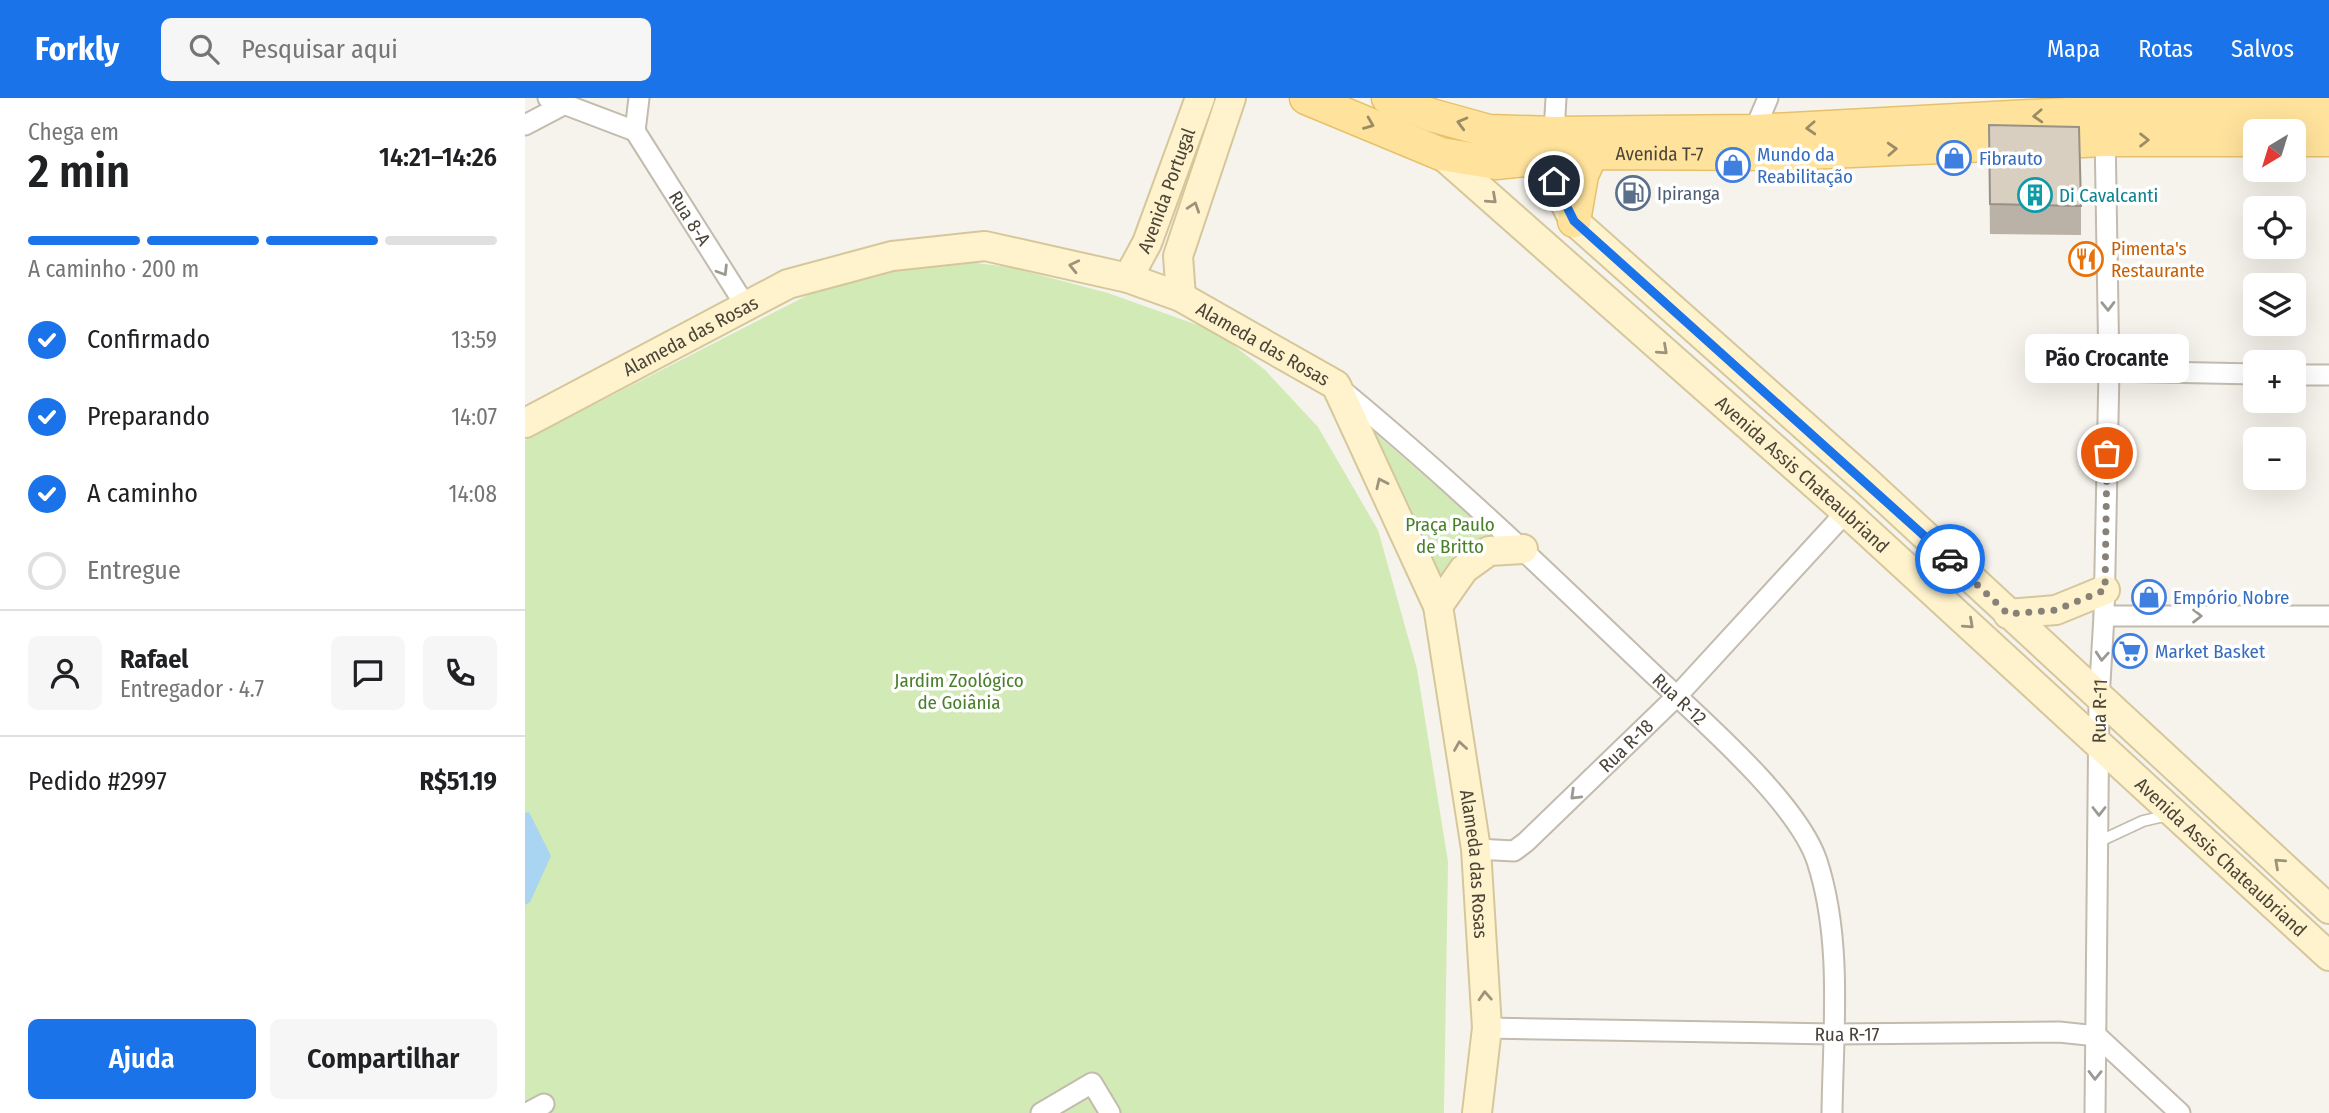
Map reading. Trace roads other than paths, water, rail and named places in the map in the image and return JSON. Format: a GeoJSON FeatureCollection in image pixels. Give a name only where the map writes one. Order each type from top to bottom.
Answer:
{"type":"FeatureCollection","features":[{"type":"Feature","properties":{"kind":"main road","name":"Avenida Portugal"},"geometry":{"type":"LineString","coordinates":[[1128,278],[1147,243],[1200,98]]}},
{"type":"Feature","properties":{"kind":"main road","name":"Avenida Portugal"},"geometry":{"type":"LineString","coordinates":[[1181,297],[1178,256],[1231,98]]}},
{"type":"Feature","properties":{"kind":"main road","name":"Avenida Assis Chateaubriand"},"geometry":{"type":"LineString","coordinates":[[1305,98],[1441,154],[1846,512],[2329,956]]}},
{"type":"Feature","properties":{"kind":"main road"},"geometry":{"type":"LineString","coordinates":[[1388,98],[1431,115],[1554,145]]}},
{"type":"Feature","properties":{"kind":"main road","name":"Avenida T-7"},"geometry":{"type":"LineString","coordinates":[[1441,154],[1496,163],[1554,145],[1754,131],[2106,117],[2329,114]]}},
{"type":"Feature","properties":{"kind":"main road","name":"Avenida T-7"},"geometry":{"type":"LineString","coordinates":[[1554,145],[1592,153],[1783,154],[2106,117],[2243,138]]}},
{"type":"Feature","properties":{"kind":"main road"},"geometry":{"type":"LineString","coordinates":[[2307,140],[2329,140]]}},
{"type":"Feature","properties":{"kind":"main road","name":"Avenida Assis Chateaubriand"},"geometry":{"type":"LineString","coordinates":[[1554,145],[1554,181],[1574,221],[1864,479],[2329,909]]}},
{"type":"Feature","properties":{"kind":"main road"},"geometry":{"type":"LineString","coordinates":[[1574,221],[1582,176],[1592,153]]}},
{"type":"Feature","properties":{"kind":"main road"},"geometry":{"type":"LineString","coordinates":[[1147,243],[1166,254],[1178,256]]}},
{"type":"Feature","properties":{"kind":"main road","name":"Alameda das Rosas"},"geometry":{"type":"LineString","coordinates":[[525,423],[788,284],[892,256],[985,246],[1128,278],[1181,297],[1336,385],[1437,606],[1476,849],[1487,1028],[1477,1113]]}},
{"type":"Feature","properties":{"kind":"main road"},"geometry":{"type":"LineString","coordinates":[[1437,606],[1464,569],[1489,551],[1523,549]]}},
{"type":"Feature","properties":{"kind":"main road"},"geometry":{"type":"LineString","coordinates":[[2008,614],[2104,603]]}},
{"type":"Feature","properties":{"kind":"street"},"geometry":{"type":"LineString","coordinates":[[525,125],[555,102],[635,131],[639,98]]}},
{"type":"Feature","properties":{"kind":"street"},"geometry":{"type":"LineString","coordinates":[[1554,145],[1556,98]]}},
{"type":"Feature","properties":{"kind":"street"},"geometry":{"type":"LineString","coordinates":[[1754,131],[1768,98]]}},
{"type":"Feature","properties":{"kind":"street","name":"Rua R-11"},"geometry":{"type":"LineString","coordinates":[[2095,1113],[2099,699],[2109,371],[2106,117]]}},
{"type":"Feature","properties":{"kind":"street","name":"Rua 8-A"},"geometry":{"type":"LineString","coordinates":[[635,131],[745,305]]}},
{"type":"Feature","properties":{"kind":"street"},"geometry":{"type":"LineString","coordinates":[[2109,371],[2243,374]]}},
{"type":"Feature","properties":{"kind":"street"},"geometry":{"type":"LineString","coordinates":[[2306,375],[2329,375]]}},
{"type":"Feature","properties":{"kind":"street","name":"Rua R-12"},"geometry":{"type":"LineString","coordinates":[[1336,385],[1404,441],[1523,549],[1677,696],[1781,801],[1816,858],[1832,917],[1832,1113]]}},
{"type":"Feature","properties":{"kind":"street","name":"Rua R-18"},"geometry":{"type":"LineString","coordinates":[[1476,849],[1514,851],[1526,842],[1677,696],[1846,512]]}},
{"type":"Feature","properties":{"kind":"street"},"geometry":{"type":"LineString","coordinates":[[2104,603],[2329,616]]}},
{"type":"Feature","properties":{"kind":"street","name":"Rua R-17"},"geometry":{"type":"LineString","coordinates":[[1487,1028],[1833,1034],[2059,1032],[2097,1036]]}},
{"type":"Feature","properties":{"kind":"street"},"geometry":{"type":"LineString","coordinates":[[2097,1036],[2180,1113]]}},
{"type":"Feature","properties":{"kind":"street"},"geometry":{"type":"LineString","coordinates":[[1041,1113],[1092,1083],[1110,1113]]}},
{"type":"Feature","properties":{"kind":"lane"},"geometry":{"type":"LineString","coordinates":[[2098,842],[2143,821],[2175,814]]}},
{"type":"Feature","properties":{"kind":"water"},"geometry":{"type":"Polygon","coordinates":[[[529,812],[551,856],[530,902],[525,905],[525,813],[529,812]]]}},
{"type":"Feature","properties":{"kind":"place","name":"Fibrauto"},"geometry":{"type":"Point","coordinates":[1954,158]}},
{"type":"Feature","properties":{"kind":"place","name":"Mundo da Reabilitação"},"geometry":{"type":"Point","coordinates":[1733,165]}},
{"type":"Feature","properties":{"kind":"place","name":"Ipiranga"},"geometry":{"type":"Point","coordinates":[1633,193]}},
{"type":"Feature","properties":{"kind":"place","name":"Di Cavalcanti"},"geometry":{"type":"Point","coordinates":[2035,195]}},
{"type":"Feature","properties":{"kind":"place","name":"Pimenta's Restaurante"},"geometry":{"type":"Point","coordinates":[2086,259]}},
{"type":"Feature","properties":{"kind":"place","name":"Pão Crocante"},"geometry":{"type":"Point","coordinates":[2107,453]}},
{"type":"Feature","properties":{"kind":"place","name":"Empório Nobre"},"geometry":{"type":"Point","coordinates":[2149,597]}},
{"type":"Feature","properties":{"kind":"place","name":"Market Basket"},"geometry":{"type":"Point","coordinates":[2130,651]}},
{"type":"Feature","properties":{"kind":"park label","name":"Praça Paulo de Britto"},"geometry":{"type":"Point","coordinates":[1450,535]}},
{"type":"Feature","properties":{"kind":"park label","name":"Jardim Zoológico de Goiânia"},"geometry":{"type":"Point","coordinates":[959,691]}}]}
